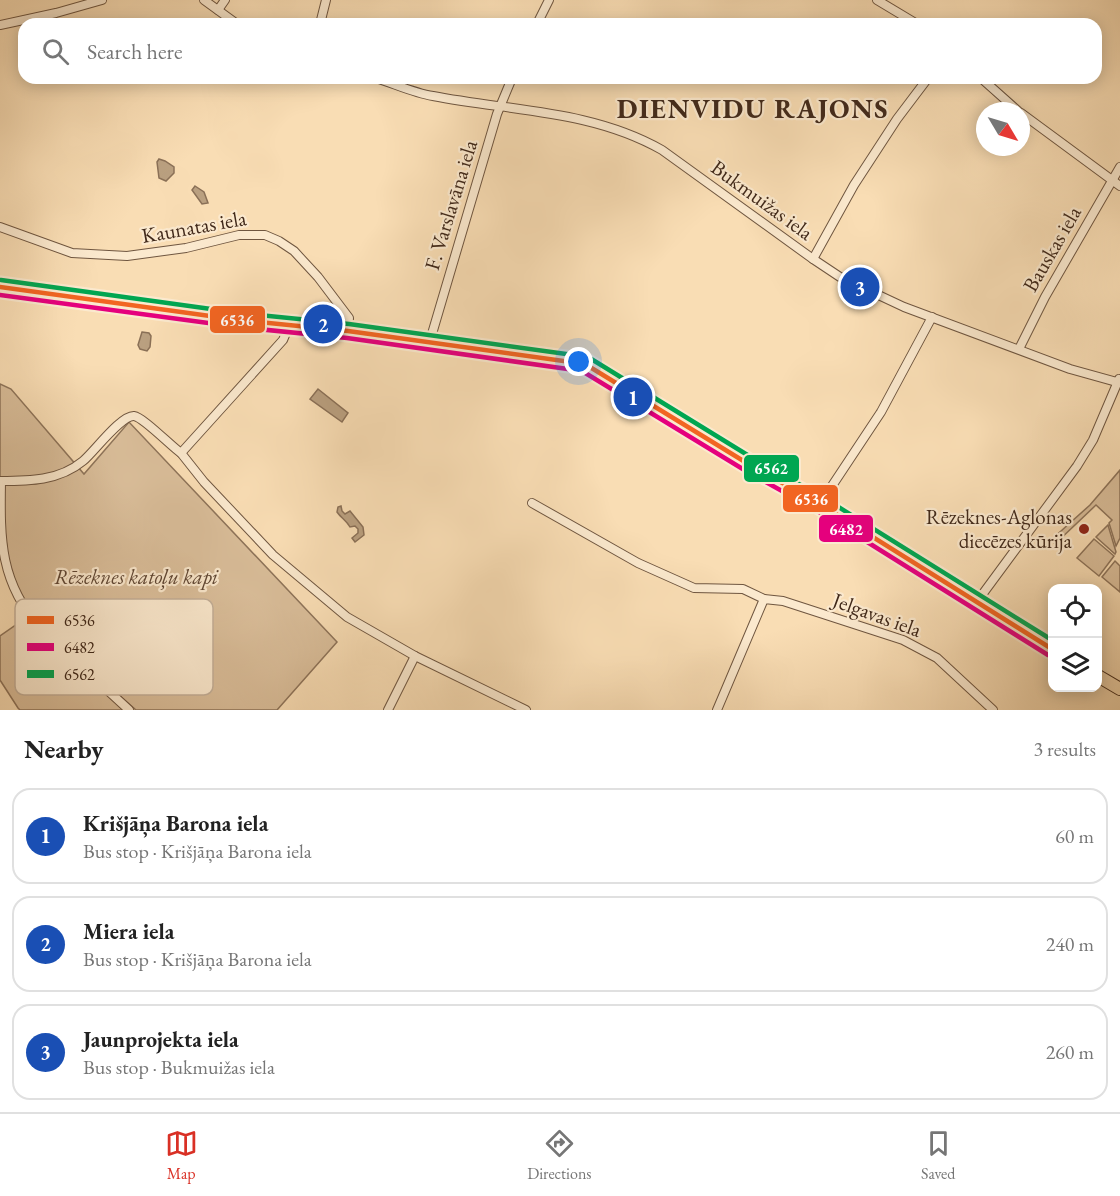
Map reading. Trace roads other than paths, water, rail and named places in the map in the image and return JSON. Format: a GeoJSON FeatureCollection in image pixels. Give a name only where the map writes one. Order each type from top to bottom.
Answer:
{"type":"FeatureCollection","features":[{"type":"Feature","properties":{"kind":"main road"},"geometry":{"type":"LineString","coordinates":[[0,287],[585,364],[750,465],[820,504],[1048,646]]}},
{"type":"Feature","properties":{"kind":"main road"},"geometry":{"type":"LineString","coordinates":[[1102,679],[1120,690]]}},
{"type":"Feature","properties":{"kind":"street"},"geometry":{"type":"LineString","coordinates":[[33,18],[102,0]]}},
{"type":"Feature","properties":{"kind":"street"},"geometry":{"type":"LineString","coordinates":[[204,0],[229,18]]}},
{"type":"Feature","properties":{"kind":"street"},"geometry":{"type":"LineString","coordinates":[[218,10],[225,0]]}},
{"type":"Feature","properties":{"kind":"street"},"geometry":{"type":"LineString","coordinates":[[322,18],[326,0]]}},
{"type":"Feature","properties":{"kind":"street"},"geometry":{"type":"LineString","coordinates":[[540,18],[549,0]]}},
{"type":"Feature","properties":{"kind":"street"},"geometry":{"type":"LineString","coordinates":[[877,0],[907,18]]}},
{"type":"Feature","properties":{"kind":"street"},"geometry":{"type":"LineString","coordinates":[[0,25],[18,21]]}},
{"type":"Feature","properties":{"kind":"street","name":"Bukmuižas iela"},"geometry":{"type":"LineString","coordinates":[[395,84],[432,96],[534,110],[639,137],[662,150],[840,276],[904,307],[1070,369],[1119,381]]}},
{"type":"Feature","properties":{"kind":"street","name":"F. Varslavāna iela"},"geometry":{"type":"LineString","coordinates":[[429,344],[500,105],[509,84]]}},
{"type":"Feature","properties":{"kind":"street"},"geometry":{"type":"LineString","coordinates":[[813,259],[854,185],[897,119],[923,84]]}},
{"type":"Feature","properties":{"kind":"street"},"geometry":{"type":"LineString","coordinates":[[988,84],[1008,102]]}},
{"type":"Feature","properties":{"kind":"street"},"geometry":{"type":"LineString","coordinates":[[1030,120],[1120,186]]}},
{"type":"Feature","properties":{"kind":"street","name":"Bauskas iela"},"geometry":{"type":"LineString","coordinates":[[1019,349],[1045,297],[1120,167]]}},
{"type":"Feature","properties":{"kind":"street","name":"Kaunatas iela"},"geometry":{"type":"LineString","coordinates":[[0,227],[72,253],[127,256],[186,248],[239,235],[265,235],[290,248],[318,277],[349,318],[348,331]]}},
{"type":"Feature","properties":{"kind":"street"},"geometry":{"type":"LineString","coordinates":[[820,504],[881,412],[932,317]]}},
{"type":"Feature","properties":{"kind":"street"},"geometry":{"type":"LineString","coordinates":[[181,453],[283,340],[289,326]]}},
{"type":"Feature","properties":{"kind":"street"},"geometry":{"type":"LineString","coordinates":[[976,603],[1094,440],[1119,381]]}},
{"type":"Feature","properties":{"kind":"street"},"geometry":{"type":"LineString","coordinates":[[17,599],[2,558],[1,481],[37,480],[69,471],[82,462],[129,417],[139,418],[181,453],[204,483],[273,555],[347,617],[415,656],[526,710]]}},
{"type":"Feature","properties":{"kind":"street","name":"Jelgavas iela"},"geometry":{"type":"LineString","coordinates":[[532,502],[638,563],[694,588],[743,590],[903,640],[937,658],[993,710]]}},
{"type":"Feature","properties":{"kind":"street"},"geometry":{"type":"LineString","coordinates":[[717,710],[764,598]]}},
{"type":"Feature","properties":{"kind":"street"},"geometry":{"type":"LineString","coordinates":[[388,710],[415,656]]}},
{"type":"Feature","properties":{"kind":"street"},"geometry":{"type":"LineString","coordinates":[[113,695],[129,710]]}},
{"type":"Feature","properties":{"kind":"place","name":"Jaunprojekta iela"},"geometry":{"type":"Point","coordinates":[860,287]}},
{"type":"Feature","properties":{"kind":"place","name":"Miera iela"},"geometry":{"type":"Point","coordinates":[323,324]}},
{"type":"Feature","properties":{"kind":"place","name":"Krišjāņa Barona iela"},"geometry":{"type":"Point","coordinates":[633,397]}},
{"type":"Feature","properties":{"kind":"place","name":"Rēzeknes-Aglonas diecēzes kūrija"},"geometry":{"type":"Point","coordinates":[1084,529]}},
{"type":"Feature","properties":{"kind":"district","name":"DIENVIDU RAJONS"},"geometry":{"type":"Point","coordinates":[753,109]}},
{"type":"Feature","properties":{"kind":"park label","name":"Rēzeknes katoļu kapi"},"geometry":{"type":"Point","coordinates":[136,577]}}]}
